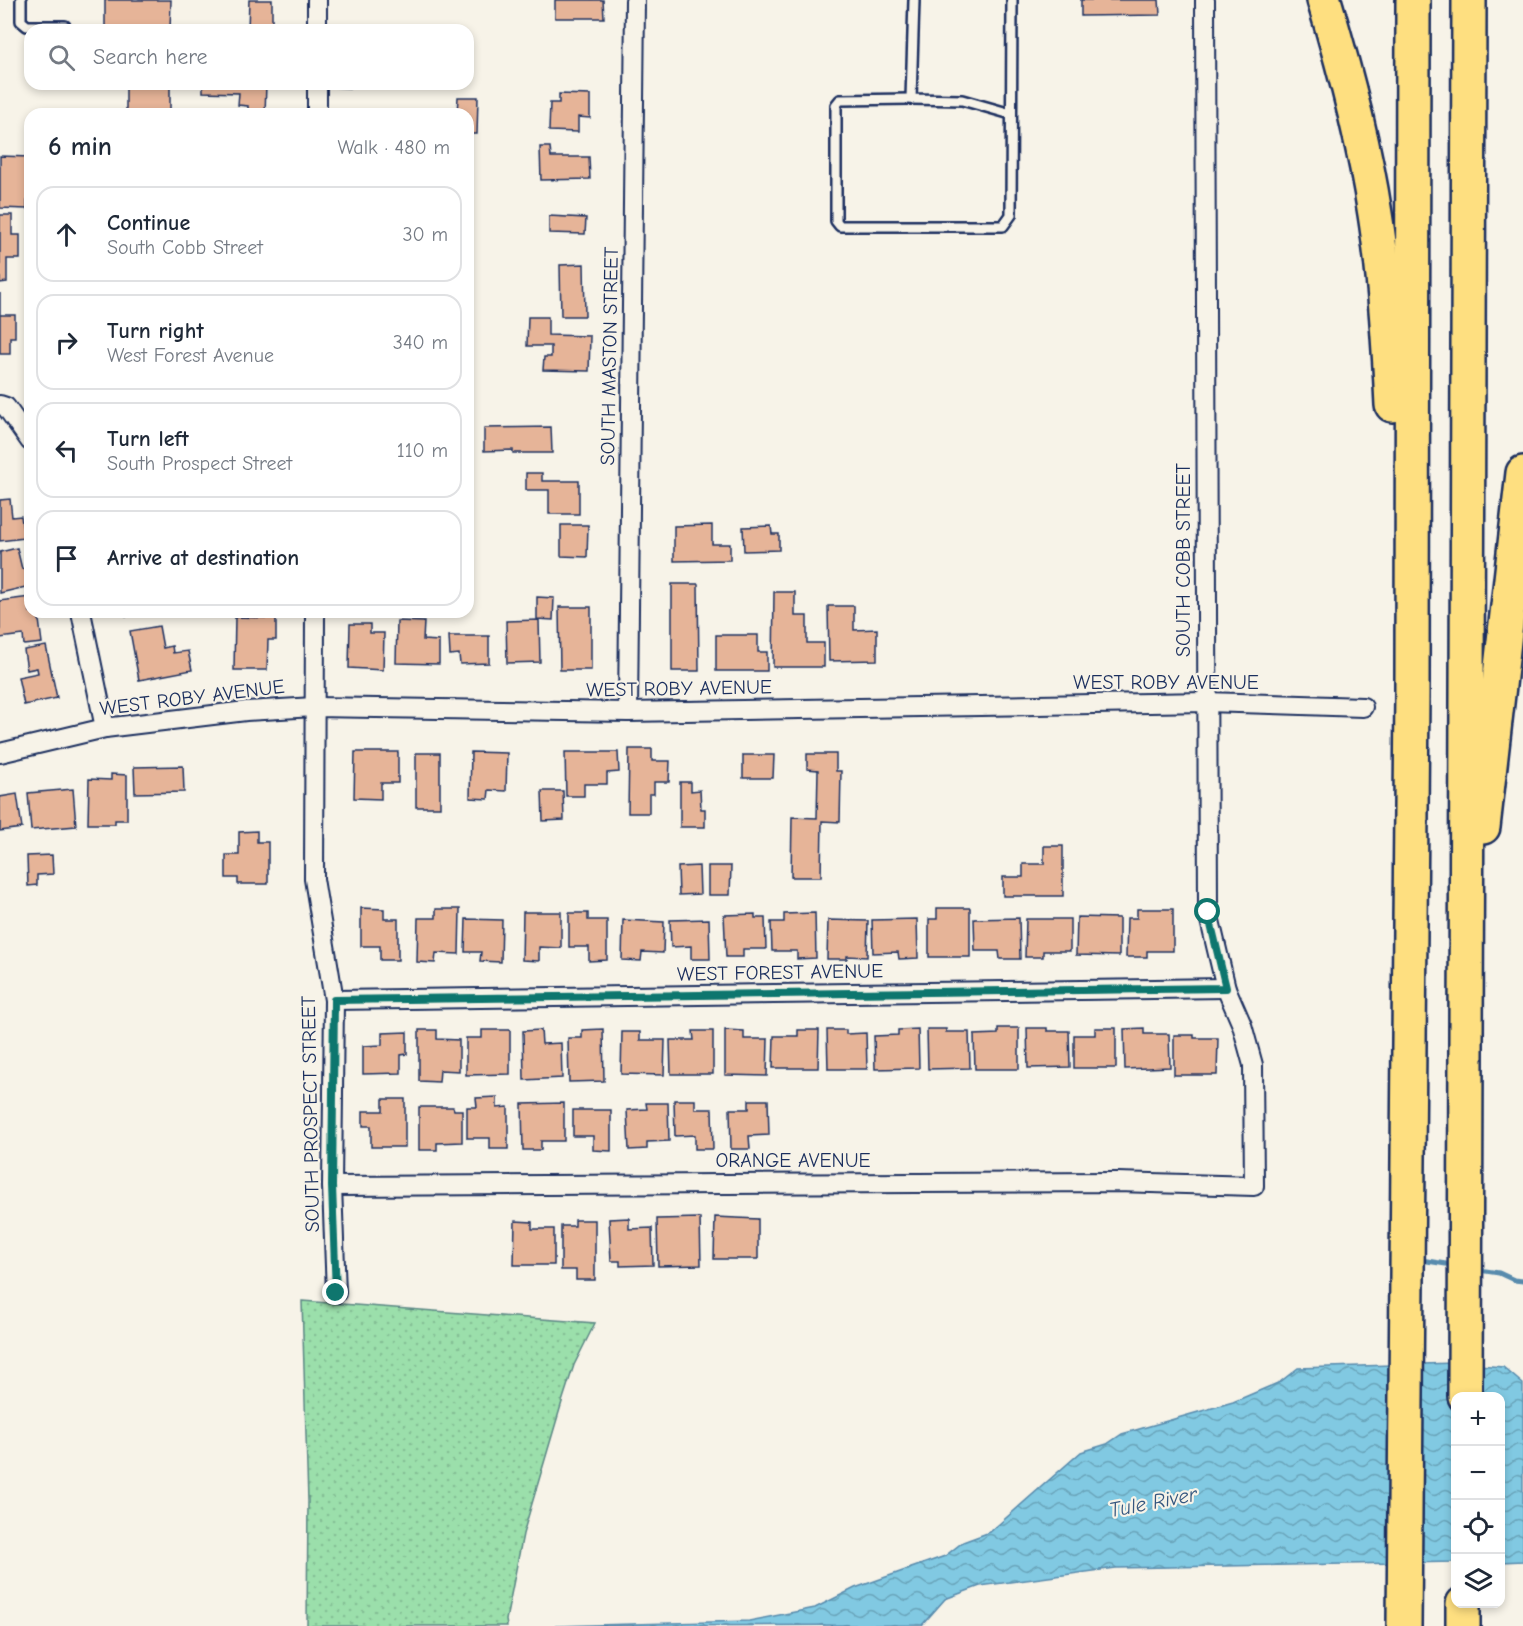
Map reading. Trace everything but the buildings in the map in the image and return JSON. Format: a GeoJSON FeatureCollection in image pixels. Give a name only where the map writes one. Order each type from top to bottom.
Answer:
{"type":"FeatureCollection","features":[{"type":"Feature","properties":{"kind":"highway"},"geometry":{"type":"LineString","coordinates":[[1324,0],[1356,111],[1380,247],[1389,349],[1400,563],[1412,693]]}},
{"type":"Feature","properties":{"kind":"highway"},"geometry":{"type":"LineString","coordinates":[[1404,1626],[1412,693],[1413,0]]}},
{"type":"Feature","properties":{"kind":"highway"},"geometry":{"type":"LineString","coordinates":[[1466,1392],[1469,0]]}},
{"type":"Feature","properties":{"kind":"highway"},"geometry":{"type":"LineString","coordinates":[[1466,935],[1488,798],[1523,473]]}},
{"type":"Feature","properties":{"kind":"highway"},"geometry":{"type":"LineString","coordinates":[[1463,1608],[1463,1626]]}},
{"type":"Feature","properties":{"kind":"street"},"geometry":{"type":"LineString","coordinates":[[317,0],[317,24]]}},
{"type":"Feature","properties":{"kind":"street","name":"SOUTH MASTON STREET"},"geometry":{"type":"LineString","coordinates":[[628,712],[635,0]]}},
{"type":"Feature","properties":{"kind":"street","name":"SOUTH COBB STREET"},"geometry":{"type":"LineString","coordinates":[[1204,0],[1208,912],[1226,988],[1242,1025],[1253,1065],[1254,1186]]}},
{"type":"Feature","properties":{"kind":"street"},"geometry":{"type":"LineString","coordinates":[[317,90],[317,108]]}},
{"type":"Feature","properties":{"kind":"street"},"geometry":{"type":"LineString","coordinates":[[0,405],[6,407],[24,432]]}},
{"type":"Feature","properties":{"kind":"street"},"geometry":{"type":"LineString","coordinates":[[82,618],[105,728]]}},
{"type":"Feature","properties":{"kind":"street","name":"SOUTH PROSPECT STREET"},"geometry":{"type":"LineString","coordinates":[[315,618],[314,879],[334,1000],[332,1186],[336,1293]]}},
{"type":"Feature","properties":{"kind":"street","name":"WEST ROBY AVENUE"},"geometry":{"type":"LineString","coordinates":[[0,753],[105,728],[246,711],[314,707],[628,712],[1206,702],[1363,707]]}},
{"type":"Feature","properties":{"kind":"street","name":"WEST FOREST AVENUE"},"geometry":{"type":"LineString","coordinates":[[334,1000],[1226,988]]}},
{"type":"Feature","properties":{"kind":"street","name":"ORANGE AVENUE"},"geometry":{"type":"LineString","coordinates":[[332,1186],[1094,1182],[1254,1186]]}},
{"type":"Feature","properties":{"kind":"lane"},"geometry":{"type":"LineString","coordinates":[[21,0],[21,21],[25,24]]}},
{"type":"Feature","properties":{"kind":"lane"},"geometry":{"type":"LineString","coordinates":[[912,99],[914,0]]}},
{"type":"Feature","properties":{"kind":"lane"},"geometry":{"type":"LineString","coordinates":[[1011,114],[962,100],[840,100],[836,105],[836,221],[840,226],[1003,226],[1011,215],[1012,0]]}},
{"type":"Feature","properties":{"kind":"green space"},"geometry":{"type":"Polygon","coordinates":[[[302,1301],[595,1323],[574,1365],[523,1534],[506,1620],[507,1626],[307,1626],[308,1501],[302,1301]]]}},
{"type":"Feature","properties":{"kind":"water","name":"Tule River"},"geometry":{"type":"Polygon","coordinates":[[[1454,1363],[1503,1367],[1523,1384],[1523,1561],[1505,1562],[1505,1392],[1451,1392],[1451,1562],[1116,1568],[980,1586],[945,1599],[922,1625],[555,1626],[749,1621],[815,1608],[855,1588],[945,1556],[963,1542],[990,1532],[1081,1452],[1107,1444],[1122,1434],[1233,1402],[1280,1382],[1298,1368],[1454,1363]]]}},
{"type":"Feature","properties":{"kind":"waterway"},"geometry":{"type":"LineString","coordinates":[[1421,1260],[1452,1265]]}},
{"type":"Feature","properties":{"kind":"waterway"},"geometry":{"type":"LineString","coordinates":[[1479,1270],[1499,1273],[1514,1280],[1523,1281]]}},
{"type":"Feature","properties":{"kind":"route"},"geometry":{"type":"LineString","coordinates":[[336,1293],[332,1186],[334,1000],[1226,988],[1208,912]]}}]}
